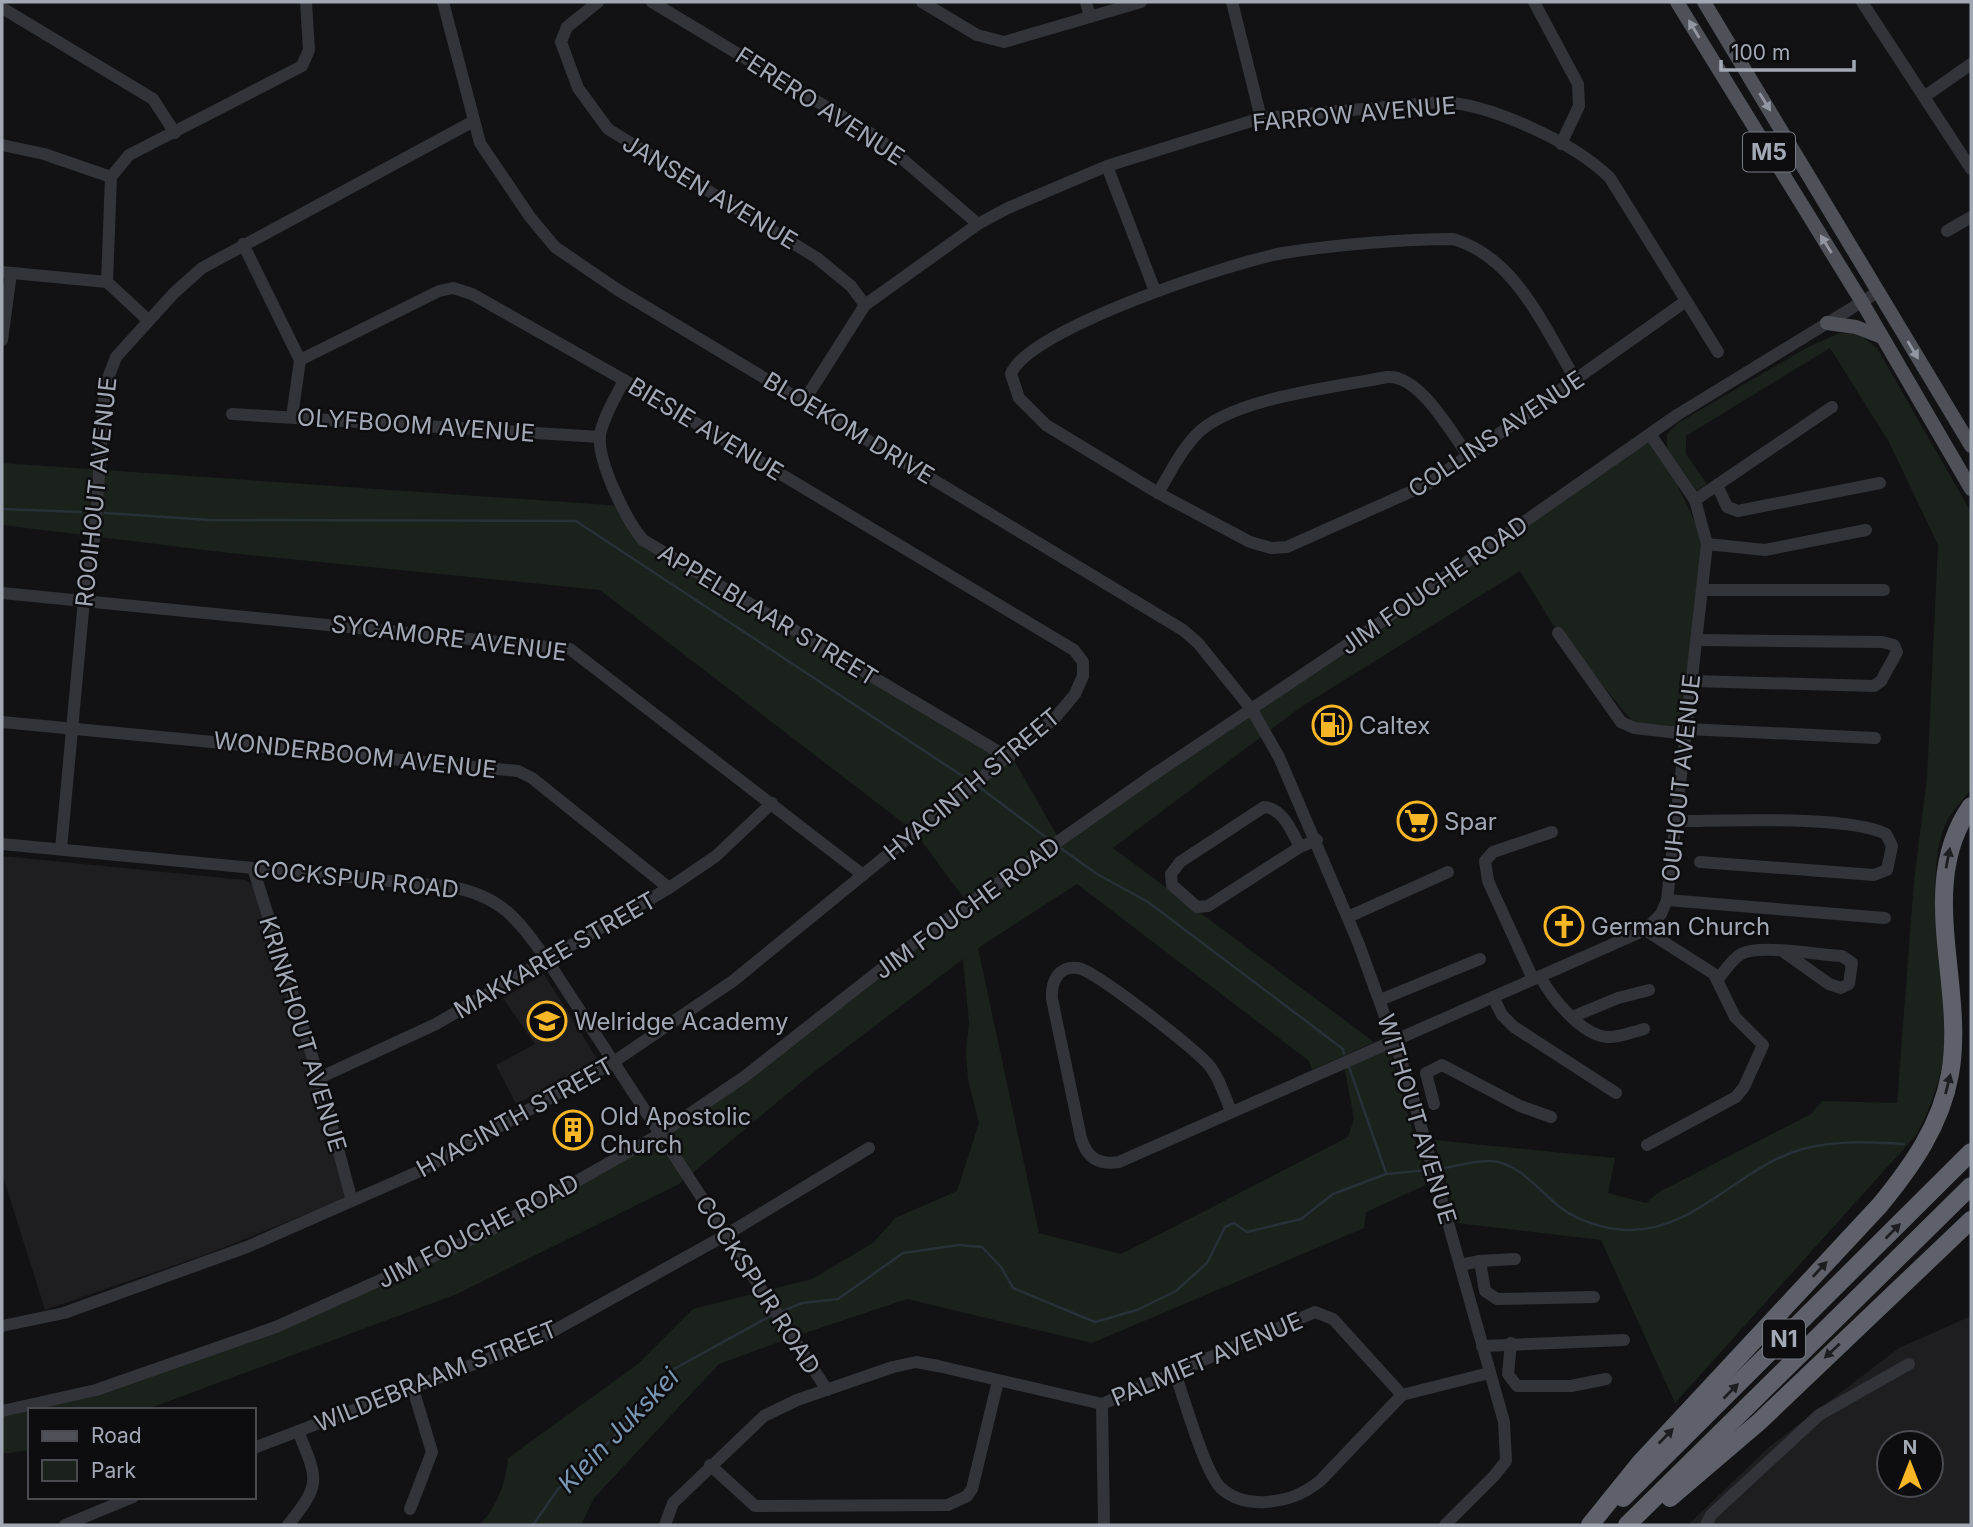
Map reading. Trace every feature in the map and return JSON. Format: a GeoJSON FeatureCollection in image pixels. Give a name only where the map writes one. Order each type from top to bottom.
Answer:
{"type":"FeatureCollection","features":[{"type":"Feature","properties":{"kind":"highway"},"geometry":{"type":"LineString","coordinates":[[1590,1525],[1640,1463],[1880,1205],[1912,1163],[1938,1117],[1950,1076],[1955,1023],[1944,903],[1947,859],[1959,825],[1971,806]]}},
{"type":"Feature","properties":{"kind":"highway","name":"N1"},"geometry":{"type":"LineString","coordinates":[[1596,1525],[1971,1152]]}},
{"type":"Feature","properties":{"kind":"highway","name":"N1"},"geometry":{"type":"LineString","coordinates":[[1628,1525],[1971,1186]]}},
{"type":"Feature","properties":{"kind":"highway"},"geometry":{"type":"LineString","coordinates":[[1636,1525],[1759,1422],[1971,1220]]}},
{"type":"Feature","properties":{"kind":"main road","name":"M5"},"geometry":{"type":"LineString","coordinates":[[1677,2],[1862,302],[1971,489]]}},
{"type":"Feature","properties":{"kind":"main road","name":"M5"},"geometry":{"type":"LineString","coordinates":[[1704,2],[1971,446]]}},
{"type":"Feature","properties":{"kind":"main road"},"geometry":{"type":"LineString","coordinates":[[1827,323],[1856,327],[1882,337]]}},
{"type":"Feature","properties":{"kind":"street"},"geometry":{"type":"LineString","coordinates":[[107,282],[111,177],[129,155],[302,66],[309,50],[306,2]]}},
{"type":"Feature","properties":{"kind":"street","name":"BLOEKOM DRIVE"},"geometry":{"type":"LineString","coordinates":[[443,2],[472,122],[480,143],[492,164],[555,247],[618,290],[1183,630],[1198,643],[1252,710]]}},
{"type":"Feature","properties":{"kind":"street","name":"JANSEN AVENUE"},"geometry":{"type":"LineString","coordinates":[[598,2],[567,27],[561,42],[578,88],[608,129],[817,258],[851,286],[865,304]]}},
{"type":"Feature","properties":{"kind":"street","name":"FERERO AVENUE"},"geometry":{"type":"LineString","coordinates":[[652,2],[878,138],[978,223]]}},
{"type":"Feature","properties":{"kind":"street"},"geometry":{"type":"LineString","coordinates":[[922,2],[977,35],[995,41],[1013,40],[1141,2]]}},
{"type":"Feature","properties":{"kind":"street"},"geometry":{"type":"LineString","coordinates":[[1086,2],[1090,17]]}},
{"type":"Feature","properties":{"kind":"street"},"geometry":{"type":"LineString","coordinates":[[1232,2],[1261,118]]}},
{"type":"Feature","properties":{"kind":"street"},"geometry":{"type":"LineString","coordinates":[[1534,2],[1578,84],[1581,97],[1561,145]]}},
{"type":"Feature","properties":{"kind":"street"},"geometry":{"type":"LineString","coordinates":[[1862,2],[1971,169]]}},
{"type":"Feature","properties":{"kind":"street"},"geometry":{"type":"LineString","coordinates":[[2,8],[153,99],[175,133]]}},
{"type":"Feature","properties":{"kind":"street"},"geometry":{"type":"LineString","coordinates":[[1924,97],[1971,64]]}},
{"type":"Feature","properties":{"kind":"street","name":"FARROW AVENUE"},"geometry":{"type":"LineString","coordinates":[[804,401],[865,304],[978,223],[1107,166],[1261,118],[1457,103],[1491,112],[1561,145],[1592,162],[1610,178],[1717,352]]}},
{"type":"Feature","properties":{"kind":"street","name":"ROOIHOUT AVENUE"},"geometry":{"type":"LineString","coordinates":[[61,849],[84,600],[95,533],[107,375],[116,357],[190,277],[243,244],[472,122]]}},
{"type":"Feature","properties":{"kind":"street"},"geometry":{"type":"LineString","coordinates":[[2,145],[44,154],[111,177]]}},
{"type":"Feature","properties":{"kind":"street"},"geometry":{"type":"LineString","coordinates":[[1107,166],[1155,291],[1283,253],[1452,239],[1475,248],[1510,275],[1576,380]]}},
{"type":"Feature","properties":{"kind":"street"},"geometry":{"type":"LineString","coordinates":[[1947,230],[1971,217]]}},
{"type":"Feature","properties":{"kind":"street"},"geometry":{"type":"LineString","coordinates":[[243,244],[300,360],[292,417]]}},
{"type":"Feature","properties":{"kind":"street"},"geometry":{"type":"LineString","coordinates":[[2,340],[6,272],[107,282],[148,320]]}},
{"type":"Feature","properties":{"kind":"street","name":"BIESIE AVENUE"},"geometry":{"type":"LineString","coordinates":[[300,360],[422,298],[453,288],[472,294],[624,380],[1074,650],[1083,662],[1083,676]]}},
{"type":"Feature","properties":{"kind":"street","name":"COLLINS AVENUE"},"geometry":{"type":"LineString","coordinates":[[1155,291],[1040,346],[1014,367],[1011,382],[1019,398],[1046,425],[1158,493],[1250,542],[1271,548],[1287,547],[1412,493],[1686,301]]}},
{"type":"Feature","properties":{"kind":"street","name":"JIM FOUCHE ROAD"},"geometry":{"type":"LineString","coordinates":[[2,1410],[61,1400],[236,1344],[487,1232],[660,1134],[744,1077],[926,934],[1055,844],[1650,434],[1878,292]]}},
{"type":"Feature","properties":{"kind":"street"},"geometry":{"type":"LineString","coordinates":[[1158,493],[1187,446],[1218,418],[1248,406],[1387,377],[1400,377],[1415,385],[1468,455]]}},
{"type":"Feature","properties":{"kind":"street"},"geometry":{"type":"LineString","coordinates":[[600,437],[624,380]]}},
{"type":"Feature","properties":{"kind":"street"},"geometry":{"type":"LineString","coordinates":[[1695,500],[1832,407]]}},
{"type":"Feature","properties":{"kind":"street","name":"OLYFBOOM AVENUE"},"geometry":{"type":"LineString","coordinates":[[232,414],[600,437]]}},
{"type":"Feature","properties":{"kind":"street","name":"OUHOUT AVENUE"},"geometry":{"type":"LineString","coordinates":[[1231,1111],[1206,1062],[1150,1017],[1085,970],[1070,968],[1054,979],[1052,999],[1081,1138],[1093,1160],[1119,1162],[1645,930],[1661,914],[1668,900],[1678,821],[1707,544],[1695,500],[1650,434]]}},
{"type":"Feature","properties":{"kind":"street","name":"APPELBLAAR STREET"},"geometry":{"type":"LineString","coordinates":[[600,437],[603,457],[622,508],[648,544],[1009,758]]}},
{"type":"Feature","properties":{"kind":"street"},"geometry":{"type":"LineString","coordinates":[[1717,485],[1727,508],[1738,511],[1880,483]]}},
{"type":"Feature","properties":{"kind":"street"},"geometry":{"type":"LineString","coordinates":[[1707,544],[1765,550],[1866,530]]}},
{"type":"Feature","properties":{"kind":"street"},"geometry":{"type":"LineString","coordinates":[[1702,590],[1884,590]]}},
{"type":"Feature","properties":{"kind":"street","name":"SYCAMORE AVENUE"},"geometry":{"type":"LineString","coordinates":[[2,593],[563,646],[578,652],[863,874]]}},
{"type":"Feature","properties":{"kind":"street"},"geometry":{"type":"LineString","coordinates":[[1558,632],[1621,722],[1640,729],[1875,738]]}},
{"type":"Feature","properties":{"kind":"street"},"geometry":{"type":"LineString","coordinates":[[1692,681],[1874,686],[1881,681],[1897,652],[1894,645],[1882,642],[1697,640]]}},
{"type":"Feature","properties":{"kind":"street","name":"HYACINTH STREET"},"geometry":{"type":"LineString","coordinates":[[2,1326],[64,1313],[197,1267],[352,1201],[442,1159],[612,1063],[716,994],[1009,758],[1055,718],[1075,694],[1083,676]]}},
{"type":"Feature","properties":{"kind":"street","name":"WITHOUT AVENUE"},"geometry":{"type":"LineString","coordinates":[[1252,710],[1290,777],[1396,1040],[1504,1422],[1506,1461],[1445,1525]]}},
{"type":"Feature","properties":{"kind":"street","name":"WONDERBOOM AVENUE"},"geometry":{"type":"LineString","coordinates":[[2,722],[518,771],[533,778],[669,888]]}},
{"type":"Feature","properties":{"kind":"street","name":"MAKKAREE STREET"},"geometry":{"type":"LineString","coordinates":[[319,1079],[436,1024],[669,888],[716,856],[772,803]]}},
{"type":"Feature","properties":{"kind":"street"},"geometry":{"type":"LineString","coordinates":[[1300,847],[1275,809],[1264,807],[1180,862],[1171,874],[1172,885],[1197,906],[1208,906],[1300,847],[1317,840]]}},
{"type":"Feature","properties":{"kind":"street"},"geometry":{"type":"LineString","coordinates":[[1678,821],[1753,821],[1862,827],[1886,834],[1892,846],[1886,870],[1874,875],[1700,862]]}},
{"type":"Feature","properties":{"kind":"street"},"geometry":{"type":"LineString","coordinates":[[1552,832],[1493,852],[1485,861],[1488,881],[1536,978],[1572,1017],[1602,1036],[1616,1036],[1644,1029]]}},
{"type":"Feature","properties":{"kind":"street","name":"COCKSPUR ROAD"},"geometry":{"type":"LineString","coordinates":[[2,844],[466,889],[498,902],[512,912],[547,960],[724,1236],[827,1390]]}},
{"type":"Feature","properties":{"kind":"street","name":"KRINKHOUT AVENUE"},"geometry":{"type":"LineString","coordinates":[[253,868],[319,1079],[352,1201]]}},
{"type":"Feature","properties":{"kind":"street"},"geometry":{"type":"LineString","coordinates":[[1348,917],[1448,872]]}},
{"type":"Feature","properties":{"kind":"street"},"geometry":{"type":"LineString","coordinates":[[1668,900],[1885,918]]}},
{"type":"Feature","properties":{"kind":"street"},"geometry":{"type":"LineString","coordinates":[[1645,930],[1718,979],[1740,1024],[1763,1045],[1744,1087],[1736,1097],[1647,1145]]}},
{"type":"Feature","properties":{"kind":"street"},"geometry":{"type":"LineString","coordinates":[[1718,979],[1741,954],[1756,951],[1784,952],[1847,958],[1852,968],[1849,984],[1841,988],[1829,984],[1784,952]]}},
{"type":"Feature","properties":{"kind":"street"},"geometry":{"type":"LineString","coordinates":[[1380,1000],[1480,959]]}},
{"type":"Feature","properties":{"kind":"street"},"geometry":{"type":"LineString","coordinates":[[1572,1017],[1618,998],[1649,990]]}},
{"type":"Feature","properties":{"kind":"street"},"geometry":{"type":"LineString","coordinates":[[1493,997],[1502,1015],[1514,1027],[1616,1093]]}},
{"type":"Feature","properties":{"kind":"street"},"geometry":{"type":"LineString","coordinates":[[1408,1080],[1443,1065],[1520,1107],[1551,1118]]}},
{"type":"Feature","properties":{"kind":"street"},"geometry":{"type":"LineString","coordinates":[[1426,1073],[1434,1104]]}},
{"type":"Feature","properties":{"kind":"street","name":"WILDEBRAAM STREET"},"geometry":{"type":"LineString","coordinates":[[256,1447],[537,1340],[724,1236],[869,1148]]}},
{"type":"Feature","properties":{"kind":"street"},"geometry":{"type":"LineString","coordinates":[[1460,1265],[1516,1259]]}},
{"type":"Feature","properties":{"kind":"street"},"geometry":{"type":"LineString","coordinates":[[1480,1261],[1484,1286],[1492,1297],[1594,1297]]}},
{"type":"Feature","properties":{"kind":"street","name":"PALMIET AVENUE"},"geometry":{"type":"LineString","coordinates":[[665,1525],[673,1503],[764,1416],[827,1390],[916,1362],[1102,1404],[1315,1312],[1333,1319],[1402,1395]]}},
{"type":"Feature","properties":{"kind":"street"},"geometry":{"type":"LineString","coordinates":[[1482,1346],[1511,1342],[1624,1340]]}},
{"type":"Feature","properties":{"kind":"street"},"geometry":{"type":"LineString","coordinates":[[1511,1342],[1508,1374],[1517,1386],[1571,1386],[1606,1379]]}},
{"type":"Feature","properties":{"kind":"street"},"geometry":{"type":"LineString","coordinates":[[1706,1525],[1711,1515],[1819,1415],[1909,1364]]}},
{"type":"Feature","properties":{"kind":"street"},"geometry":{"type":"LineString","coordinates":[[1175,1373],[1218,1486],[1241,1500],[1256,1503],[1288,1500],[1304,1493],[1320,1481],[1402,1395],[1489,1373]]}},
{"type":"Feature","properties":{"kind":"street"},"geometry":{"type":"LineString","coordinates":[[710,1465],[755,1506],[948,1505],[967,1496],[972,1489],[998,1381]]}},
{"type":"Feature","properties":{"kind":"street"},"geometry":{"type":"LineString","coordinates":[[410,1509],[432,1452],[413,1389]]}},
{"type":"Feature","properties":{"kind":"street"},"geometry":{"type":"LineString","coordinates":[[1102,1404],[1104,1525]]}},
{"type":"Feature","properties":{"kind":"street"},"geometry":{"type":"LineString","coordinates":[[288,1525],[307,1500],[314,1483],[313,1472],[298,1431]]}},
{"type":"Feature","properties":{"kind":"street"},"geometry":{"type":"LineString","coordinates":[[65,1525],[128,1499]]}},
{"type":"Feature","properties":{"kind":"shaded area"},"geometry":{"type":"Polygon","coordinates":[[[2,856],[245,880],[257,888],[282,959],[346,1198],[210,1253],[45,1310],[2,1173],[2,856]]]}},
{"type":"Feature","properties":{"kind":"shaded area","name":"Welridge Academy"},"geometry":{"type":"Polygon","coordinates":[[[544,974],[599,1062],[516,1104],[496,1065],[535,1044],[503,998],[544,974]]]}},
{"type":"Feature","properties":{"kind":"shaded area"},"geometry":{"type":"Polygon","coordinates":[[[1971,1316],[1971,1525],[1688,1525],[1769,1447],[1899,1348],[1971,1316]]]}},
{"type":"Feature","properties":{"kind":"green space"},"geometry":{"type":"Polygon","coordinates":[[[1840,333],[1859,334],[1877,348],[1971,512],[1971,789],[1948,819],[1940,841],[1936,866],[1937,921],[1947,1027],[1942,1069],[1929,1109],[1917,1134],[1675,1403],[1601,1240],[1457,1223],[1434,1140],[1615,1158],[1608,1193],[1646,1203],[1659,1192],[1811,1114],[1822,1101],[1897,1103],[1914,881],[1927,778],[1938,545],[1889,442],[1830,348],[1686,436],[1686,454],[1707,484],[1696,491],[1667,449],[1667,434],[1678,423],[1808,347],[1840,333]]]}},
{"type":"Feature","properties":{"kind":"green space"},"geometry":{"type":"Polygon","coordinates":[[[1652,434],[1709,550],[1690,735],[1635,724],[1558,633],[1520,571],[1301,707],[1113,848],[1374,1042],[1312,1070],[1309,1061],[1077,884],[978,948],[1039,1233],[1121,1254],[1348,1137],[1354,1119],[1344,1066],[1389,1049],[1428,1184],[1366,1212],[1364,1228],[1092,1343],[907,1299],[793,1337],[719,1364],[594,1498],[581,1525],[480,1525],[500,1494],[508,1458],[638,1364],[693,1309],[812,1279],[873,1243],[895,1218],[957,1191],[979,1123],[968,1079],[966,1051],[969,1023],[963,959],[805,1079],[679,1184],[457,1294],[150,1408],[28,1408],[28,1450],[2,1454],[2,1411],[64,1399],[372,1289],[704,1106],[969,905],[915,832],[600,590],[229,553],[2,525],[2,463],[623,506],[646,537],[1011,755],[1060,841],[1652,434]]]}},
{"type":"Feature","properties":{"kind":"waterway"},"geometry":{"type":"LineString","coordinates":[[2,509],[81,512]]}},
{"type":"Feature","properties":{"kind":"waterway"},"geometry":{"type":"LineString","coordinates":[[105,513],[210,520],[576,521],[970,781]]}},
{"type":"Feature","properties":{"kind":"waterway"},"geometry":{"type":"LineString","coordinates":[[978,786],[1051,841]]}},
{"type":"Feature","properties":{"kind":"waterway"},"geometry":{"type":"LineString","coordinates":[[1059,847],[1097,874],[1148,902],[1343,1049],[1344,1054]]}},
{"type":"Feature","properties":{"kind":"waterway"},"geometry":{"type":"LineString","coordinates":[[1349,1067],[1386,1173]]}},
{"type":"Feature","properties":{"kind":"waterway","name":"Klein Jukskei"},"geometry":{"type":"LineString","coordinates":[[1438,1169],[1478,1162],[1501,1163],[1529,1179],[1561,1208],[1576,1217],[1601,1226],[1626,1230],[1651,1228],[1674,1221],[1758,1169],[1803,1149],[1840,1143],[1904,1144]]}},
{"type":"Feature","properties":{"kind":"waterway","name":"Klein Jukskei"},"geometry":{"type":"LineString","coordinates":[[781,1312],[802,1303],[838,1299],[903,1253],[959,1245],[982,1247],[1001,1267],[1013,1288],[1095,1322],[1137,1310],[1176,1291],[1207,1263],[1225,1227],[1234,1223],[1247,1232],[1301,1219],[1333,1194],[1386,1174],[1428,1170]]}},
{"type":"Feature","properties":{"kind":"waterway","name":"Klein Jukskei"},"geometry":{"type":"LineString","coordinates":[[533,1525],[558,1489],[591,1462],[674,1369],[774,1314]]}},
{"type":"Feature","properties":{"kind":"place","name":"Caltex"},"geometry":{"type":"Point","coordinates":[1332,725]}},
{"type":"Feature","properties":{"kind":"place","name":"Spar"},"geometry":{"type":"Point","coordinates":[1417,821]}},
{"type":"Feature","properties":{"kind":"place","name":"German Church"},"geometry":{"type":"Point","coordinates":[1564,926]}},
{"type":"Feature","properties":{"kind":"place","name":"Welridge Academy"},"geometry":{"type":"Point","coordinates":[547,1021]}},
{"type":"Feature","properties":{"kind":"place","name":"Old Apostolic Church"},"geometry":{"type":"Point","coordinates":[573,1130]}}]}
